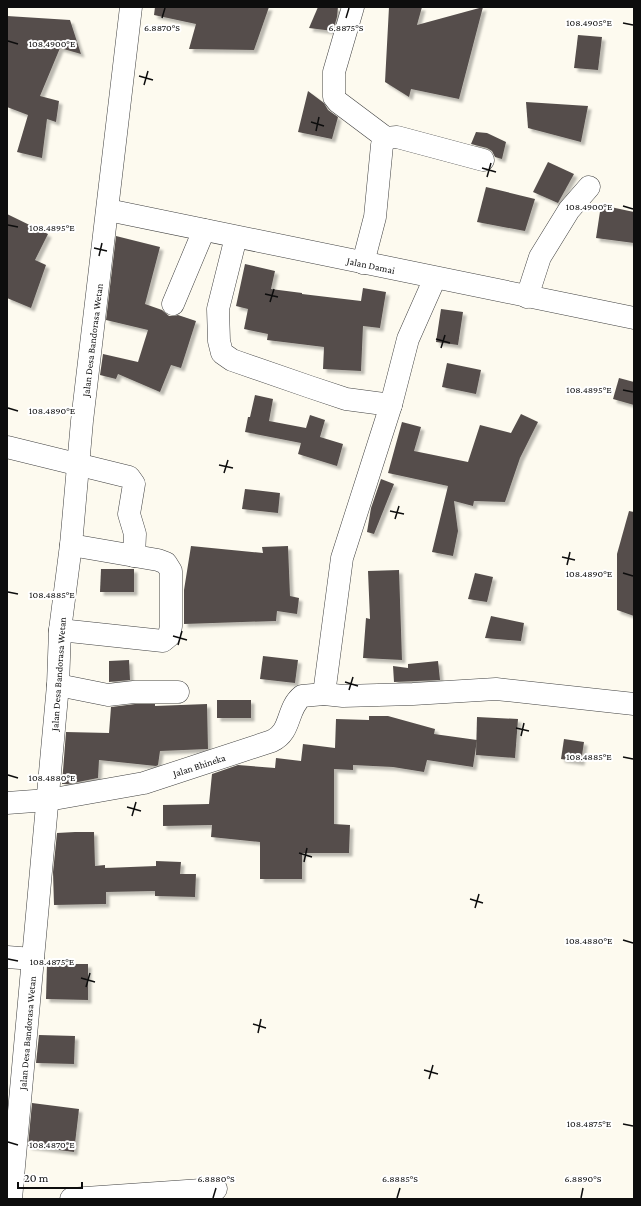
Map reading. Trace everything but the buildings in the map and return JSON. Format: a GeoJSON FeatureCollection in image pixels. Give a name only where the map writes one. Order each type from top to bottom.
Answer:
{"type":"FeatureCollection","features":[{"type":"Feature","properties":{"kind":"street","name":"Jalan Desa Bandorasa Wetan"},"geometry":{"type":"LineString","coordinates":[[11,1199],[12,1140],[33,959],[48,800],[58,684],[60,630],[71,546],[83,413],[131,7]]}},
{"type":"Feature","properties":{"kind":"street"},"geometry":{"type":"LineString","coordinates":[[353,7],[334,72],[334,97],[343,106],[386,138],[396,136],[483,160]]}},
{"type":"Feature","properties":{"kind":"street"},"geometry":{"type":"LineString","coordinates":[[363,263],[375,217],[382,145],[386,138]]}},
{"type":"Feature","properties":{"kind":"street"},"geometry":{"type":"LineString","coordinates":[[527,297],[540,256],[569,210],[590,187]]}},
{"type":"Feature","properties":{"kind":"street","name":"Jalan Damai"},"geometry":{"type":"LineString","coordinates":[[108,210],[634,318]]}},
{"type":"Feature","properties":{"kind":"street"},"geometry":{"type":"LineString","coordinates":[[173,304],[204,230]]}},
{"type":"Feature","properties":{"kind":"street"},"geometry":{"type":"LineString","coordinates":[[236,237],[218,309],[219,341],[222,353],[232,360],[346,399],[392,405]]}},
{"type":"Feature","properties":{"kind":"street"},"geometry":{"type":"LineString","coordinates":[[324,694],[342,558],[392,405],[408,339],[435,278]]}},
{"type":"Feature","properties":{"kind":"street"},"geometry":{"type":"LineString","coordinates":[[7,448],[129,477],[134,484],[129,514],[135,534],[134,556]]}},
{"type":"Feature","properties":{"kind":"street"},"geometry":{"type":"LineString","coordinates":[[60,630],[162,641],[169,636],[171,626],[171,571],[166,563],[158,560],[71,546]]}},
{"type":"Feature","properties":{"kind":"street"},"geometry":{"type":"LineString","coordinates":[[58,684],[108,695],[134,692],[178,692]]}},
{"type":"Feature","properties":{"kind":"street","name":"Jalan Bhineka"},"geometry":{"type":"LineString","coordinates":[[7,803],[48,800],[144,783],[272,741],[280,738],[286,729],[294,704],[302,696],[324,694],[343,696],[413,694],[496,689],[634,704]]}},
{"type":"Feature","properties":{"kind":"street"},"geometry":{"type":"LineString","coordinates":[[7,957],[33,959]]}},
{"type":"Feature","properties":{"kind":"street"},"geometry":{"type":"LineString","coordinates":[[71,1199],[216,1189]]}}]}
